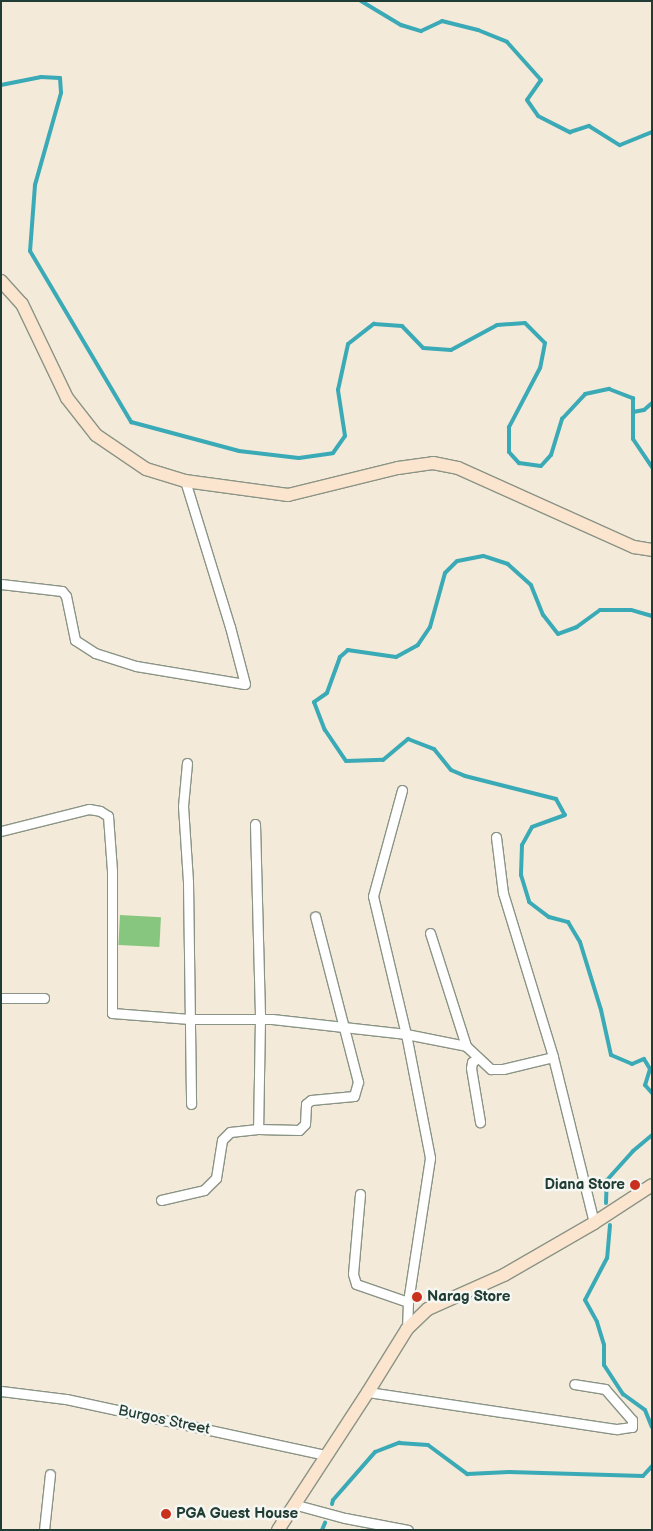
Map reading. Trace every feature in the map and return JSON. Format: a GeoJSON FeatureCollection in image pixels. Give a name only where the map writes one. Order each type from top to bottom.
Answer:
{"type":"FeatureCollection","features":[{"type":"Feature","properties":{"kind":"street"},"geometry":{"type":"LineString","coordinates":[[1,281],[22,304],[67,398],[96,435],[146,469],[185,481],[288,495],[398,468],[432,463],[458,468],[634,547],[652,550]]}},
{"type":"Feature","properties":{"kind":"street"},"geometry":{"type":"LineString","coordinates":[[1,584],[62,592],[66,596],[75,640],[95,653],[136,666],[245,684],[230,627],[185,481]]}},
{"type":"Feature","properties":{"kind":"street"},"geometry":{"type":"LineString","coordinates":[[187,763],[184,806],[188,882],[190,1104]]}},
{"type":"Feature","properties":{"kind":"street"},"geometry":{"type":"LineString","coordinates":[[402,790],[372,896],[406,1034],[430,1158],[408,1302],[407,1329]]}},
{"type":"Feature","properties":{"kind":"street"},"geometry":{"type":"LineString","coordinates":[[1,831],[89,809],[100,811],[108,816],[112,871],[112,1013],[190,1019],[260,1019],[406,1034],[466,1046]]}},
{"type":"Feature","properties":{"kind":"street"},"geometry":{"type":"LineString","coordinates":[[255,824],[260,1019],[258,1129]]}},
{"type":"Feature","properties":{"kind":"street"},"geometry":{"type":"LineString","coordinates":[[496,838],[503,893],[553,1056],[594,1223]]}},
{"type":"Feature","properties":{"kind":"street"},"geometry":{"type":"LineString","coordinates":[[161,1200],[204,1190],[216,1178],[222,1140],[230,1132],[258,1129],[299,1130],[305,1124],[306,1104],[311,1100],[354,1096],[358,1082],[315,916]]}},
{"type":"Feature","properties":{"kind":"street"},"geometry":{"type":"LineString","coordinates":[[430,933],[466,1046],[478,1058],[491,1069],[503,1069],[553,1056]]}},
{"type":"Feature","properties":{"kind":"street"},"geometry":{"type":"LineString","coordinates":[[1,998],[44,998]]}},
{"type":"Feature","properties":{"kind":"street"},"geometry":{"type":"LineString","coordinates":[[478,1058],[472,1062],[471,1068],[480,1122]]}},
{"type":"Feature","properties":{"kind":"street"},"geometry":{"type":"LineString","coordinates":[[278,1530],[407,1329],[428,1310],[504,1275],[594,1223],[652,1185]]}},
{"type":"Feature","properties":{"kind":"street"},"geometry":{"type":"LineString","coordinates":[[360,1194],[353,1274],[356,1284],[408,1302]]}},
{"type":"Feature","properties":{"kind":"street"},"geometry":{"type":"LineString","coordinates":[[368,1392],[617,1429],[632,1427],[632,1420],[605,1389],[574,1384]]}},
{"type":"Feature","properties":{"kind":"street","name":"Burgos Street"},"geometry":{"type":"LineString","coordinates":[[1,1391],[66,1400],[326,1455]]}},
{"type":"Feature","properties":{"kind":"street"},"geometry":{"type":"LineString","coordinates":[[44,1530],[50,1474]]}},
{"type":"Feature","properties":{"kind":"street"},"geometry":{"type":"LineString","coordinates":[[293,1504],[345,1518],[408,1530]]}},
{"type":"Feature","properties":{"kind":"green space"},"geometry":{"type":"Polygon","coordinates":[[[120,915],[161,917],[159,947],[118,945],[120,915]]]}},
{"type":"Feature","properties":{"kind":"waterway"},"geometry":{"type":"LineString","coordinates":[[361,1],[401,25],[421,31],[442,21],[478,30],[507,42],[541,80],[527,100],[538,116],[570,132],[589,126],[620,145],[652,132]]}},
{"type":"Feature","properties":{"kind":"waterway"},"geometry":{"type":"LineString","coordinates":[[1,85],[41,77],[60,78],[61,93],[35,185],[30,251],[131,422],[239,451],[299,458],[333,453],[345,436],[338,390],[348,344],[374,324],[402,326],[423,348],[451,350],[497,325],[525,323],[545,343],[540,368],[509,427],[509,452],[519,463],[541,466],[551,455],[562,419],[585,394],[609,389],[633,398],[633,439],[652,467]]}},
{"type":"Feature","properties":{"kind":"waterway"},"geometry":{"type":"LineString","coordinates":[[633,412],[644,410],[652,403]]}},
{"type":"Feature","properties":{"kind":"waterway"},"geometry":{"type":"LineString","coordinates":[[652,616],[631,610],[600,610],[577,627],[558,634],[543,615],[531,585],[508,564],[483,556],[457,561],[445,573],[430,627],[418,645],[396,657],[348,650],[340,657],[327,693],[314,702],[325,730],[346,761],[383,760],[408,739],[434,749],[451,770],[465,776],[556,799],[565,815],[532,827],[522,845],[521,875],[529,902],[549,917],[568,922],[580,942],[601,1010],[611,1055],[632,1064],[644,1059],[650,1069],[645,1085],[652,1093]]}},
{"type":"Feature","properties":{"kind":"waterway"},"geometry":{"type":"LineString","coordinates":[[606,1203],[607,1180],[633,1151],[652,1135]]}},
{"type":"Feature","properties":{"kind":"waterway"},"geometry":{"type":"LineString","coordinates":[[610,1225],[607,1258],[585,1300],[597,1322],[604,1345],[604,1365],[623,1394],[645,1410],[652,1427]]}},
{"type":"Feature","properties":{"kind":"waterway"},"geometry":{"type":"LineString","coordinates":[[332,1504],[333,1500],[375,1452],[399,1443],[428,1445],[467,1474],[509,1472],[643,1476],[652,1466]]}},
{"type":"Feature","properties":{"kind":"waterway"},"geometry":{"type":"LineString","coordinates":[[322,1530],[325,1523]]}},
{"type":"Feature","properties":{"kind":"place","name":"Diana Store"},"geometry":{"type":"Point","coordinates":[635,1185]}},
{"type":"Feature","properties":{"kind":"place","name":"Narag Store"},"geometry":{"type":"Point","coordinates":[417,1297]}},
{"type":"Feature","properties":{"kind":"place","name":"PGA Guest House"},"geometry":{"type":"Point","coordinates":[166,1514]}}]}
